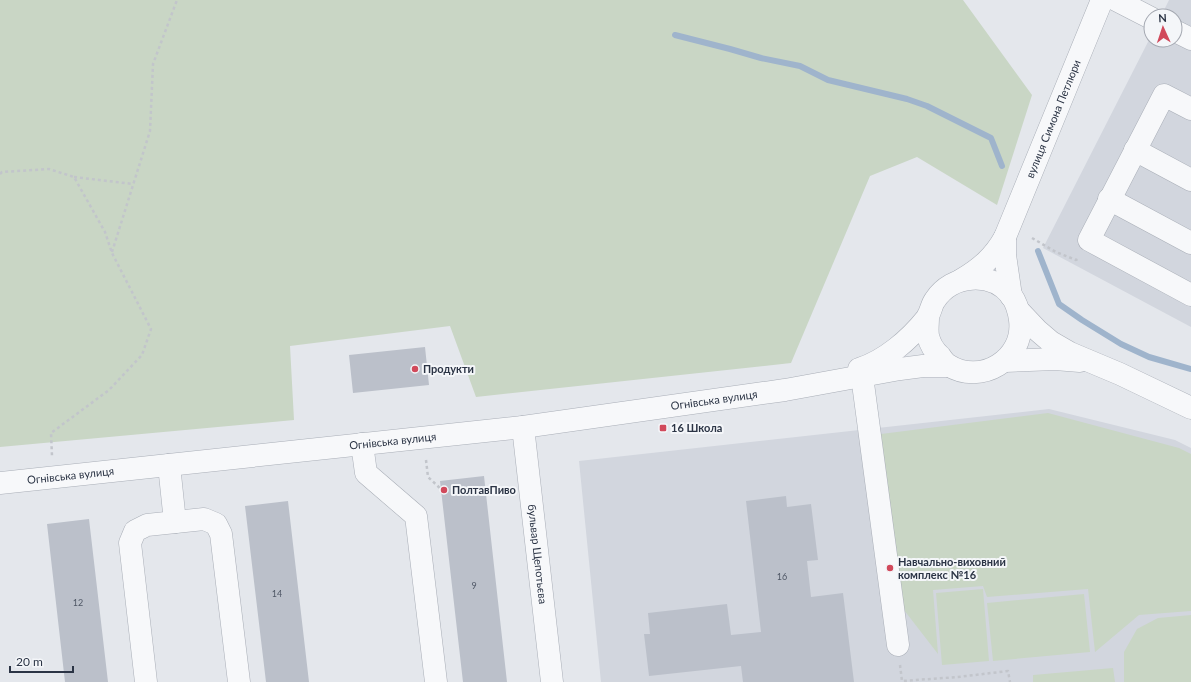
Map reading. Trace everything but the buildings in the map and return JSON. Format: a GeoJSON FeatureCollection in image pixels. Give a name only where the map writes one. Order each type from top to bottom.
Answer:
{"type":"FeatureCollection","features":[{"type":"Feature","properties":{"kind":"street","name":"вулиця Симона Петлюри"},"geometry":{"type":"LineString","coordinates":[[960,280],[975,272],[990,259],[999,248],[1005,237],[1102,0]]}},
{"type":"Feature","properties":{"kind":"street"},"geometry":{"type":"LineString","coordinates":[[1116,0],[1143,14]]}},
{"type":"Feature","properties":{"kind":"street"},"geometry":{"type":"LineString","coordinates":[[1191,109],[1164,95],[1089,240],[1191,295]]}},
{"type":"Feature","properties":{"kind":"street"},"geometry":{"type":"LineString","coordinates":[[1135,150],[1191,180]]}},
{"type":"Feature","properties":{"kind":"street"},"geometry":{"type":"LineString","coordinates":[[1109,199],[1191,243]]}},
{"type":"Feature","properties":{"kind":"street","name":"вулиця Симона Петлюри"},"geometry":{"type":"LineString","coordinates":[[1005,237],[1005,255],[1015,303]]}},
{"type":"Feature","properties":{"kind":"street","name":"Огнівська вулиця"},"geometry":{"type":"LineString","coordinates":[[0,483],[523,426],[785,390],[924,366],[950,366],[965,372],[976,373],[987,371],[1005,361],[1016,347],[1021,330],[1015,303],[1000,286],[989,280],[974,278],[960,280],[946,288],[934,300],[928,318],[928,336],[934,350],[950,366]]}},
{"type":"Feature","properties":{"kind":"street"},"geometry":{"type":"LineString","coordinates":[[1015,303],[1037,330],[1051,342],[1070,353],[1191,408]]}},
{"type":"Feature","properties":{"kind":"street","name":"Огнівська вулиця"},"geometry":{"type":"LineString","coordinates":[[785,390],[837,378],[886,356],[928,318]]}},
{"type":"Feature","properties":{"kind":"street"},"geometry":{"type":"LineString","coordinates":[[1005,361],[1055,359],[1097,364]]}},
{"type":"Feature","properties":{"kind":"street"},"geometry":{"type":"LineString","coordinates":[[862,376],[898,645]]}},
{"type":"Feature","properties":{"kind":"street","name":"бульвар Щепотьєва"},"geometry":{"type":"LineString","coordinates":[[523,426],[552,682]]}},
{"type":"Feature","properties":{"kind":"street"},"geometry":{"type":"LineString","coordinates":[[362,444],[366,473],[416,516],[436,682]]}},
{"type":"Feature","properties":{"kind":"street"},"geometry":{"type":"LineString","coordinates":[[169,465],[175,522]]}},
{"type":"Feature","properties":{"kind":"street"},"geometry":{"type":"LineString","coordinates":[[146,682],[130,543],[135,531],[147,524],[204,519],[216,524],[221,534],[240,682]]}},
{"type":"Feature","properties":{"kind":"path"},"geometry":{"type":"LineString","coordinates":[[112,253],[150,131],[153,64],[177,0]]}},
{"type":"Feature","properties":{"kind":"path"},"geometry":{"type":"LineString","coordinates":[[0,174],[2,172],[48,168],[74,177],[133,184]]}},
{"type":"Feature","properties":{"kind":"path"},"geometry":{"type":"LineString","coordinates":[[54,477],[50,433],[108,390],[142,355],[151,329],[112,253],[106,232],[74,177]]}},
{"type":"Feature","properties":{"kind":"path"},"geometry":{"type":"LineString","coordinates":[[1032,238],[1056,252],[1076,260],[1081,257],[1086,250],[1089,240]]}},
{"type":"Feature","properties":{"kind":"path"},"geometry":{"type":"LineString","coordinates":[[426,460],[428,477],[442,490]]}},
{"type":"Feature","properties":{"kind":"path"},"geometry":{"type":"LineString","coordinates":[[898,645],[902,681],[958,677],[1008,671],[1010,682]]}},
{"type":"Feature","properties":{"kind":"path"},"geometry":{"type":"LineString","coordinates":[[958,677],[962,682]]}},
{"type":"Feature","properties":{"kind":"shaded area"},"geometry":{"type":"Polygon","coordinates":[[[1169,0],[1191,0],[1191,327],[1043,248],[1145,48],[1183,48],[1183,8],[1165,8],[1169,0]]]}},
{"type":"Feature","properties":{"kind":"shaded area","name":"Навчально-виховний комплекс №16"},"geometry":{"type":"Polygon","coordinates":[[[1049,409],[1175,440],[1191,448],[1191,682],[601,682],[579,461],[1049,409]]]}},
{"type":"Feature","properties":{"kind":"green space"},"geometry":{"type":"Polygon","coordinates":[[[0,0],[963,0],[1032,95],[997,205],[917,157],[870,176],[791,363],[476,397],[450,326],[290,346],[294,420],[0,447],[0,0]]]}},
{"type":"Feature","properties":{"kind":"green space"},"geometry":{"type":"Polygon","coordinates":[[[1048,413],[1179,448],[1191,454],[1191,611],[1139,615],[1095,652],[1088,589],[987,597],[983,586],[933,590],[938,654],[904,610],[881,434],[1048,413]]]}},
{"type":"Feature","properties":{"kind":"green space"},"geometry":{"type":"Polygon","coordinates":[[[983,589],[989,661],[942,665],[936,593],[983,589]]]}},
{"type":"Feature","properties":{"kind":"green space"},"geometry":{"type":"Polygon","coordinates":[[[1084,594],[1090,652],[993,661],[987,603],[1084,594]]]}},
{"type":"Feature","properties":{"kind":"green space"},"geometry":{"type":"Polygon","coordinates":[[[1191,615],[1191,682],[1124,682],[1124,652],[1137,629],[1158,618],[1191,615]]]}},
{"type":"Feature","properties":{"kind":"green space"},"geometry":{"type":"Polygon","coordinates":[[[1113,668],[1115,682],[1033,682],[1033,675],[1113,668]]]}},
{"type":"Feature","properties":{"kind":"waterway"},"geometry":{"type":"LineString","coordinates":[[675,35],[761,58],[800,66],[828,80],[907,99],[927,106],[991,138],[1002,166]]}},
{"type":"Feature","properties":{"kind":"waterway"},"geometry":{"type":"LineString","coordinates":[[1038,251],[1059,304],[1121,344],[1149,357],[1191,369]]}},
{"type":"Feature","properties":{"kind":"place","name":"Продукти"},"geometry":{"type":"Point","coordinates":[415,369]}},
{"type":"Feature","properties":{"kind":"place","name":"16 Школа"},"geometry":{"type":"Point","coordinates":[663,428]}},
{"type":"Feature","properties":{"kind":"place","name":"ПолтавПиво"},"geometry":{"type":"Point","coordinates":[444,490]}},
{"type":"Feature","properties":{"kind":"place","name":"Навчально-виховний комплекс №16"},"geometry":{"type":"Point","coordinates":[890,568]}}]}
